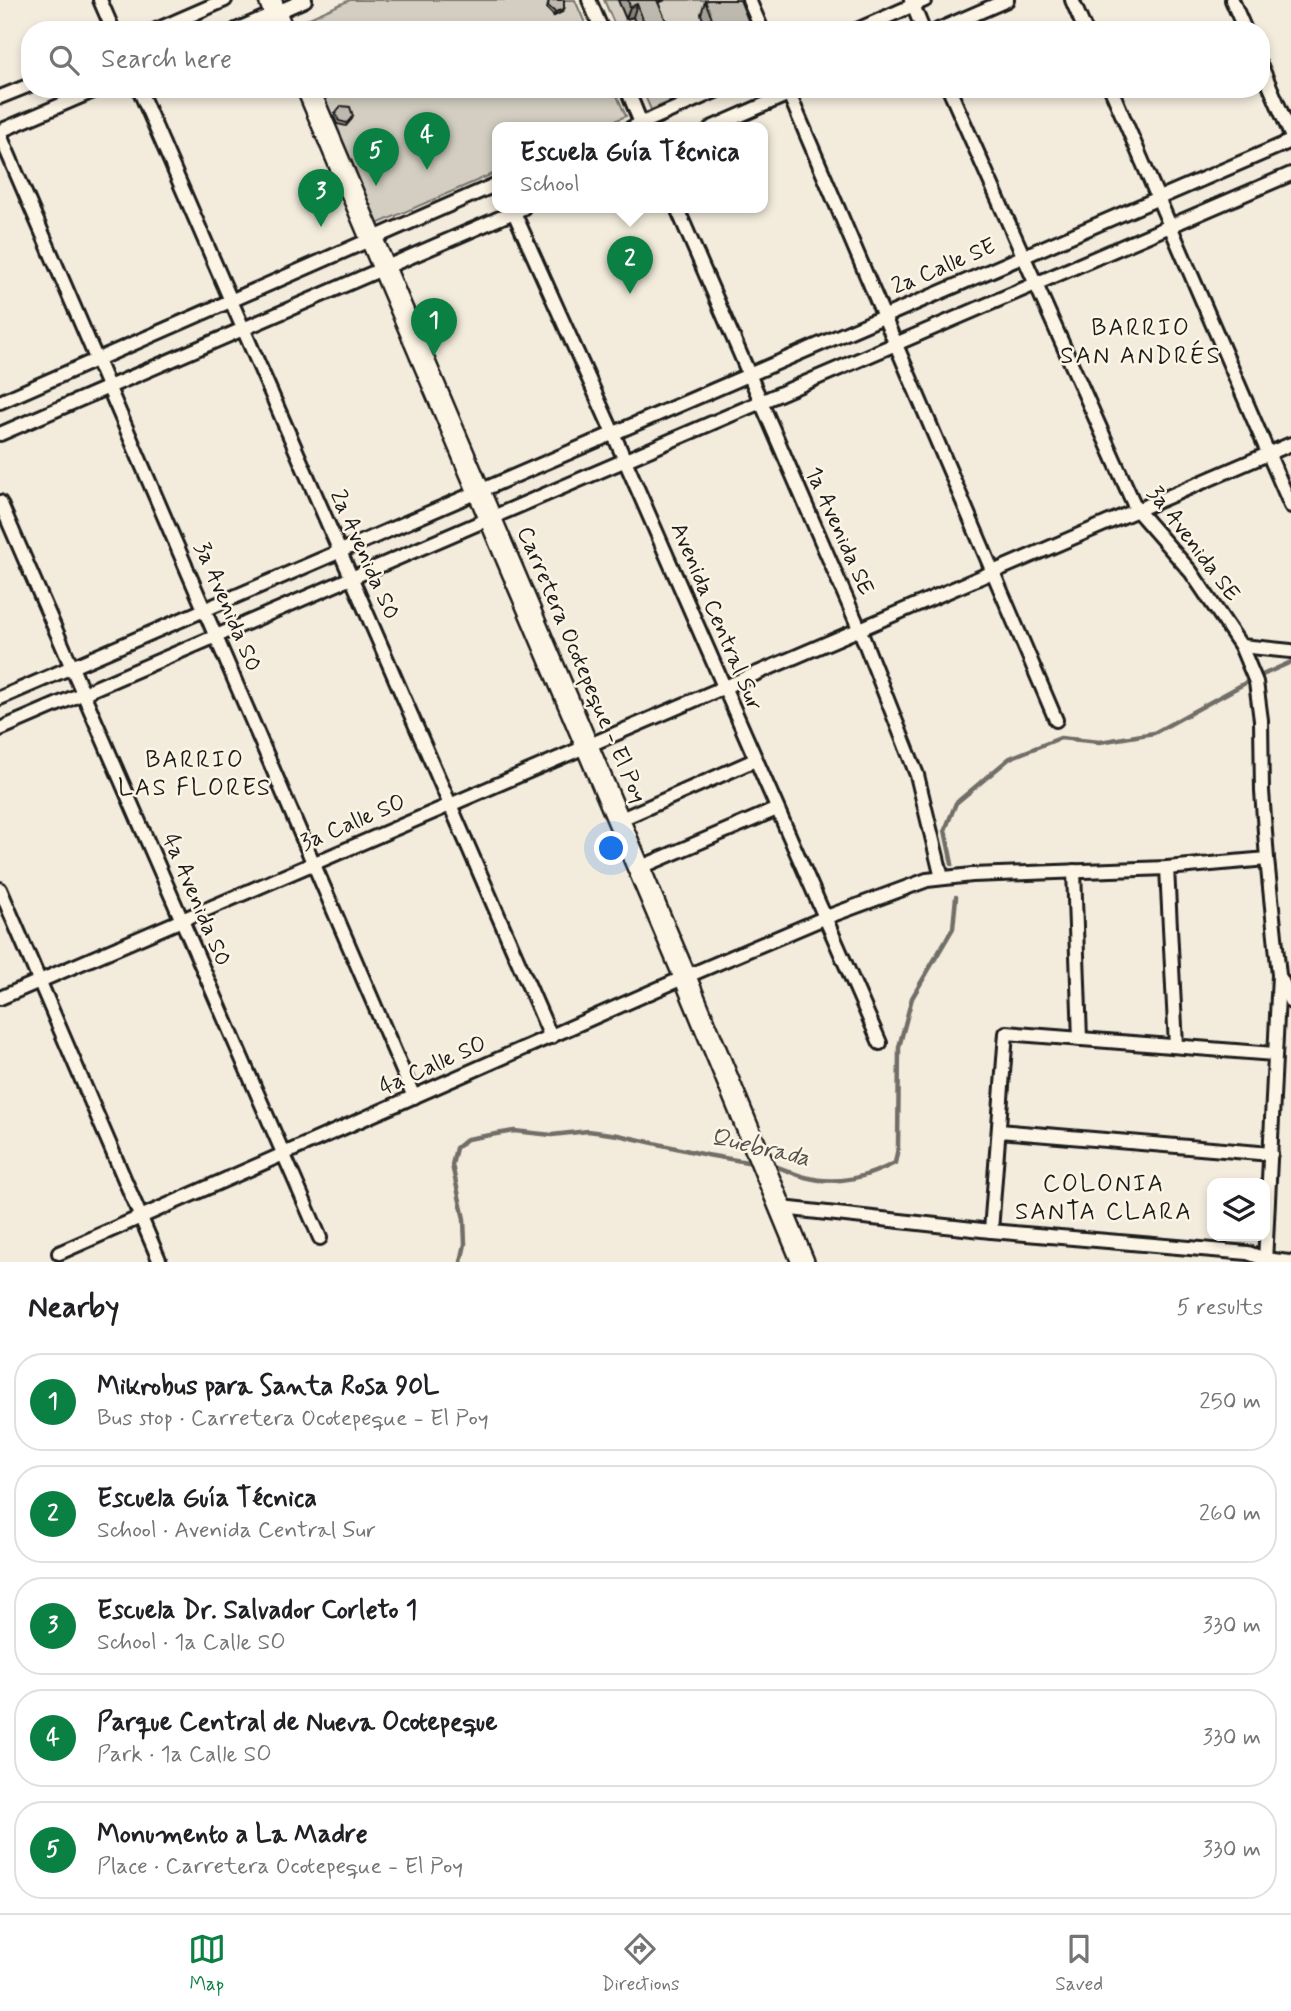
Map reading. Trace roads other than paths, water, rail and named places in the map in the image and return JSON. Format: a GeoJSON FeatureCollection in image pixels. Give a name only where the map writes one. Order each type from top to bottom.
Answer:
{"type":"FeatureCollection","features":[{"type":"Feature","properties":{"kind":"main road","name":"Carretera Ocotepeque - El Poy"},"geometry":{"type":"LineString","coordinates":[[312,98],[619,820],[803,1262]]}},
{"type":"Feature","properties":{"kind":"street"},"geometry":{"type":"LineString","coordinates":[[100,0],[109,21]]}},
{"type":"Feature","properties":{"kind":"street"},"geometry":{"type":"LineString","coordinates":[[177,21],[225,0]]}},
{"type":"Feature","properties":{"kind":"street"},"geometry":{"type":"LineString","coordinates":[[258,21],[305,0]]}},
{"type":"Feature","properties":{"kind":"street"},"geometry":{"type":"LineString","coordinates":[[589,0],[598,21]]}},
{"type":"Feature","properties":{"kind":"street"},"geometry":{"type":"LineString","coordinates":[[749,0],[758,21]]}},
{"type":"Feature","properties":{"kind":"street"},"geometry":{"type":"LineString","coordinates":[[959,21],[1007,0]]}},
{"type":"Feature","properties":{"kind":"street"},"geometry":{"type":"LineString","coordinates":[[1072,0],[1081,21]]}},
{"type":"Feature","properties":{"kind":"street"},"geometry":{"type":"LineString","coordinates":[[1232,0],[1241,21]]}},
{"type":"Feature","properties":{"kind":"street"},"geometry":{"type":"LineString","coordinates":[[876,21],[916,2],[921,21]]}},
{"type":"Feature","properties":{"kind":"street"},"geometry":{"type":"LineString","coordinates":[[1270,87],[1291,135]]}},
{"type":"Feature","properties":{"kind":"street"},"geometry":{"type":"LineString","coordinates":[[0,97],[21,89]]}},
{"type":"Feature","properties":{"kind":"street"},"geometry":{"type":"LineString","coordinates":[[0,133],[78,98]]}},
{"type":"Feature","properties":{"kind":"street","name":"2a Avenida SO"},"geometry":{"type":"LineString","coordinates":[[143,98],[551,1037]]}},
{"type":"Feature","properties":{"kind":"street"},"geometry":{"type":"LineString","coordinates":[[630,98],[637,122]]}},
{"type":"Feature","properties":{"kind":"street"},"geometry":{"type":"LineString","coordinates":[[647,122],[700,98]]}},
{"type":"Feature","properties":{"kind":"street"},"geometry":{"type":"LineString","coordinates":[[724,122],[777,98]]}},
{"type":"Feature","properties":{"kind":"street"},"geometry":{"type":"LineString","coordinates":[[795,98],[1056,720]]}},
{"type":"Feature","properties":{"kind":"street","name":"3a Avenida SE"},"geometry":{"type":"LineString","coordinates":[[954,98],[1136,509],[1191,572],[1241,646],[1260,702],[1262,791],[1279,975],[1265,1261]]}},
{"type":"Feature","properties":{"kind":"street"},"geometry":{"type":"LineString","coordinates":[[1115,98],[1291,506]]}},
{"type":"Feature","properties":{"kind":"street","name":"3a Avenida SO"},"geometry":{"type":"LineString","coordinates":[[0,133],[414,1097]]}},
{"type":"Feature","properties":{"kind":"street","name":"2a Calle SE"},"geometry":{"type":"LineString","coordinates":[[0,698],[1291,141]]}},
{"type":"Feature","properties":{"kind":"street"},"geometry":{"type":"LineString","coordinates":[[0,729],[1291,174]]}},
{"type":"Feature","properties":{"kind":"street"},"geometry":{"type":"LineString","coordinates":[[0,402],[492,186]]}},
{"type":"Feature","properties":{"kind":"street"},"geometry":{"type":"LineString","coordinates":[[0,434],[509,213]]}},
{"type":"Feature","properties":{"kind":"street","name":"Avenida Central Sur"},"geometry":{"type":"LineString","coordinates":[[517,213],[880,1043]]}},
{"type":"Feature","properties":{"kind":"street","name":"1a Avenida SE"},"geometry":{"type":"LineString","coordinates":[[679,213],[859,628],[917,775],[942,878]]}},
{"type":"Feature","properties":{"kind":"street","name":"3a Calle SO"},"geometry":{"type":"LineString","coordinates":[[0,998],[1291,444]]}},
{"type":"Feature","properties":{"kind":"street","name":"4a Avenida SO"},"geometry":{"type":"LineString","coordinates":[[0,502],[320,1238]]}},
{"type":"Feature","properties":{"kind":"street"},"geometry":{"type":"LineString","coordinates":[[1241,646],[1291,651]]}},
{"type":"Feature","properties":{"kind":"street"},"geometry":{"type":"LineString","coordinates":[[619,820],[755,760]]}},
{"type":"Feature","properties":{"kind":"street"},"geometry":{"type":"LineString","coordinates":[[639,868],[777,809]]}},
{"type":"Feature","properties":{"kind":"street","name":"4a Calle SO"},"geometry":{"type":"LineString","coordinates":[[60,1253],[685,977],[824,918],[927,880],[1167,868],[1267,859]]}},
{"type":"Feature","properties":{"kind":"street"},"geometry":{"type":"LineString","coordinates":[[1167,868],[1176,1046]]}},
{"type":"Feature","properties":{"kind":"street"},"geometry":{"type":"LineString","coordinates":[[1074,871],[1080,1039]]}},
{"type":"Feature","properties":{"kind":"street"},"geometry":{"type":"LineString","coordinates":[[0,889],[160,1262]]}},
{"type":"Feature","properties":{"kind":"street"},"geometry":{"type":"LineString","coordinates":[[1279,975],[1291,1002]]}},
{"type":"Feature","properties":{"kind":"street"},"geometry":{"type":"LineString","coordinates":[[991,1231],[1006,1033],[1275,1054]]}},
{"type":"Feature","properties":{"kind":"street"},"geometry":{"type":"LineString","coordinates":[[999,1131],[1271,1154]]}},
{"type":"Feature","properties":{"kind":"street"},"geometry":{"type":"LineString","coordinates":[[782,1208],[991,1231],[1248,1253],[1265,1261],[1289,1262]]}},
{"type":"Feature","properties":{"kind":"waterway"},"geometry":{"type":"LineString","coordinates":[[952,864],[945,830],[956,803],[1010,758],[1060,738],[1100,742],[1154,733],[1249,681],[1291,662]]}},
{"type":"Feature","properties":{"kind":"waterway","name":"Quebrada"},"geometry":{"type":"LineString","coordinates":[[769,1165],[805,1177],[829,1181],[852,1179],[895,1163],[898,1148],[899,1047],[912,998],[953,928],[956,897]]}},
{"type":"Feature","properties":{"kind":"waterway","name":"Quebrada"},"geometry":{"type":"LineString","coordinates":[[461,1262],[465,1244],[464,1219],[452,1165],[456,1148],[467,1139],[514,1131],[552,1135],[588,1131],[753,1163]]}},
{"type":"Feature","properties":{"kind":"place","name":"Parque Central de Nueva Ocotepeque"},"geometry":{"type":"Point","coordinates":[427,170]}},
{"type":"Feature","properties":{"kind":"place","name":"Monumento a La Madre"},"geometry":{"type":"Point","coordinates":[376,186]}},
{"type":"Feature","properties":{"kind":"place","name":"Escuela Dr. Salvador Corleto 1"},"geometry":{"type":"Point","coordinates":[321,227]}},
{"type":"Feature","properties":{"kind":"place","name":"Escuela Guía Técnica"},"geometry":{"type":"Point","coordinates":[630,294]}},
{"type":"Feature","properties":{"kind":"place","name":"Mikrobus para Santa Rosa 90L"},"geometry":{"type":"Point","coordinates":[434,356]}},
{"type":"Feature","properties":{"kind":"district","name":"BARRIO SAN ANDRÉS"},"geometry":{"type":"Point","coordinates":[1141,342]}},
{"type":"Feature","properties":{"kind":"district","name":"BARRIO LAS FLORES"},"geometry":{"type":"Point","coordinates":[195,774]}},
{"type":"Feature","properties":{"kind":"district","name":"COLONIA SANTA CLARA"},"geometry":{"type":"Point","coordinates":[1104,1198]}}]}
